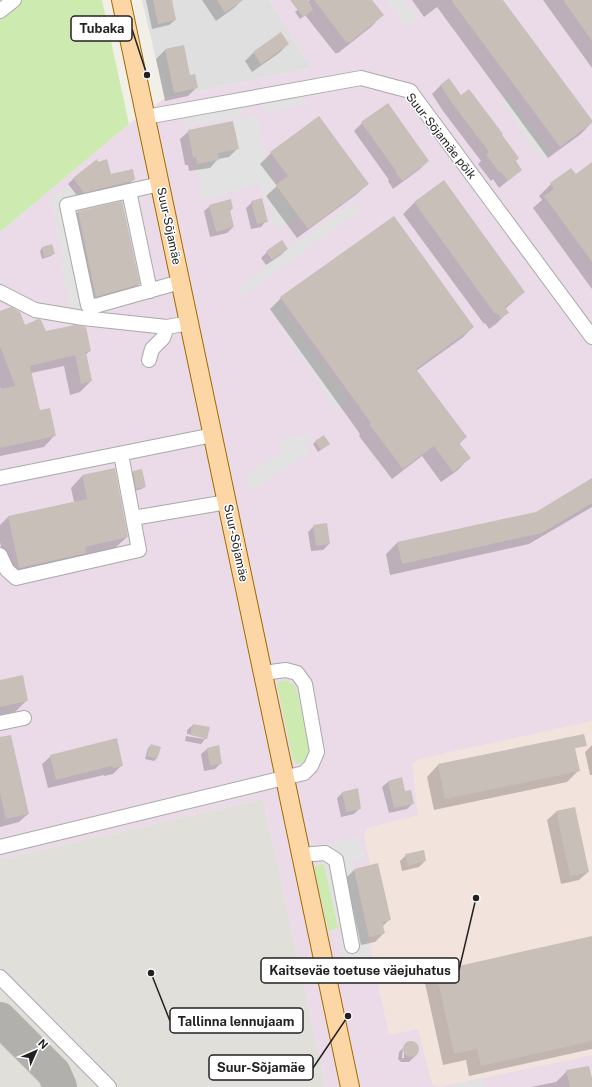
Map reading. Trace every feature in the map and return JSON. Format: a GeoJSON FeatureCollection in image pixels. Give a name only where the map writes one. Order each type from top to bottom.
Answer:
{"type":"FeatureCollection","features":[{"type":"Feature","properties":{"kind":"main road","name":"Suur-Sõjamäe"},"geometry":{"type":"LineString","coordinates":[[121,0],[350,1087]]}},
{"type":"Feature","properties":{"kind":"street"},"geometry":{"type":"LineString","coordinates":[[0,11],[14,0]]}},
{"type":"Feature","properties":{"kind":"street","name":"Suur-Sõjamäe põik"},"geometry":{"type":"LineString","coordinates":[[146,117],[362,78],[410,91],[592,337]]}},
{"type":"Feature","properties":{"kind":"street"},"geometry":{"type":"LineString","coordinates":[[160,184],[67,205],[88,305],[95,306],[180,282]]}},
{"type":"Feature","properties":{"kind":"street"},"geometry":{"type":"LineString","coordinates":[[128,191],[150,291]]}},
{"type":"Feature","properties":{"kind":"street"},"geometry":{"type":"LineString","coordinates":[[0,292],[35,310],[83,318],[167,327],[189,323]]}},
{"type":"Feature","properties":{"kind":"street"},"geometry":{"type":"LineString","coordinates":[[149,360],[152,349],[163,338],[167,327]]}},
{"type":"Feature","properties":{"kind":"street"},"geometry":{"type":"LineString","coordinates":[[0,478],[213,434]]}},
{"type":"Feature","properties":{"kind":"street"},"geometry":{"type":"LineString","coordinates":[[0,555],[7,570],[16,578],[139,550],[120,454]]}},
{"type":"Feature","properties":{"kind":"street"},"geometry":{"type":"LineString","coordinates":[[133,518],[227,502]]}},
{"type":"Feature","properties":{"kind":"street"},"geometry":{"type":"LineString","coordinates":[[0,847],[304,773],[311,766],[317,752],[305,684],[297,673],[286,670],[263,673]]}},
{"type":"Feature","properties":{"kind":"street"},"geometry":{"type":"LineString","coordinates":[[0,722],[24,718]]}},
{"type":"Feature","properties":{"kind":"street"},"geometry":{"type":"LineString","coordinates":[[301,855],[325,853],[336,860],[352,946]]}},
{"type":"Feature","properties":{"kind":"street"},"geometry":{"type":"LineString","coordinates":[[0,977],[109,1087]]}},
{"type":"Feature","properties":{"kind":"shaded area"},"geometry":{"type":"Polygon","coordinates":[[[142,0],[269,0],[312,68],[165,98],[142,0]]]}},
{"type":"Feature","properties":{"kind":"shaded area"},"geometry":{"type":"Polygon","coordinates":[[[269,0],[592,0],[592,1087],[326,1087],[263,799],[0,859],[0,232],[129,124],[165,98],[312,68],[269,0]]]}},
{"type":"Feature","properties":{"kind":"shaded area"},"geometry":{"type":"Polygon","coordinates":[[[386,0],[404,0],[418,18],[407,27],[386,0]]]}},
{"type":"Feature","properties":{"kind":"shaded area"},"geometry":{"type":"Polygon","coordinates":[[[302,96],[309,103],[269,112],[260,103],[302,96]]]}},
{"type":"Feature","properties":{"kind":"shaded area"},"geometry":{"type":"Polygon","coordinates":[[[510,97],[551,153],[541,159],[501,102],[510,97]]]}},
{"type":"Feature","properties":{"kind":"shaded area"},"geometry":{"type":"Polygon","coordinates":[[[242,106],[243,116],[186,127],[184,117],[242,106]]]}},
{"type":"Feature","properties":{"kind":"shaded area"},"geometry":{"type":"Polygon","coordinates":[[[256,115],[263,146],[276,185],[299,216],[278,230],[258,183],[203,201],[196,164],[219,160],[219,155],[238,149],[233,121],[256,115]]]}},
{"type":"Feature","properties":{"kind":"shaded area"},"geometry":{"type":"Polygon","coordinates":[[[70,184],[80,205],[76,206],[96,298],[96,311],[71,308],[61,266],[63,260],[50,198],[70,184]]]}},
{"type":"Feature","properties":{"kind":"shaded area"},"geometry":{"type":"Polygon","coordinates":[[[354,203],[360,211],[244,297],[237,289],[290,246],[354,203]]]}},
{"type":"Feature","properties":{"kind":"shaded area"},"geometry":{"type":"Polygon","coordinates":[[[278,299],[350,402],[337,411],[269,306],[278,299]]]}},
{"type":"Feature","properties":{"kind":"shaded area"},"geometry":{"type":"Polygon","coordinates":[[[307,433],[314,442],[311,444],[304,444],[310,452],[252,491],[244,477],[283,451],[281,439],[307,433]]]}},
{"type":"Feature","properties":{"kind":"shaded area"},"geometry":{"type":"Polygon","coordinates":[[[592,721],[592,1055],[440,1087],[432,1084],[418,1029],[389,1035],[354,869],[370,864],[364,835],[367,828],[418,815],[412,763],[419,759],[592,721]]]}},
{"type":"Feature","properties":{"kind":"shaded area"},"geometry":{"type":"Polygon","coordinates":[[[263,799],[326,1087],[0,1087],[0,859],[263,799]]]}},
{"type":"Feature","properties":{"kind":"shaded area"},"geometry":{"type":"Polygon","coordinates":[[[359,836],[365,859],[352,862],[373,964],[345,970],[340,950],[338,928],[322,854],[322,842],[328,844],[359,836]]]}},
{"type":"Feature","properties":{"kind":"shaded area"},"geometry":{"type":"Polygon","coordinates":[[[484,1078],[486,1087],[447,1087],[484,1078]]]}},
{"type":"Feature","properties":{"kind":"green space"},"geometry":{"type":"Polygon","coordinates":[[[0,0],[102,0],[129,124],[0,232],[0,0]]]}},
{"type":"Feature","properties":{"kind":"green space"},"geometry":{"type":"Polygon","coordinates":[[[284,680],[296,687],[309,745],[307,757],[304,761],[298,764],[293,760],[277,684],[284,680]]]}},
{"type":"Feature","properties":{"kind":"green space"},"geometry":{"type":"Polygon","coordinates":[[[324,864],[338,928],[329,931],[314,868],[324,864]]]}},
{"type":"Feature","properties":{"kind":"building"},"geometry":{"type":"Polygon","coordinates":[[[153,0],[172,0],[176,20],[158,24],[153,0]]]}},
{"type":"Feature","properties":{"kind":"building"},"geometry":{"type":"Polygon","coordinates":[[[217,0],[243,0],[225,13],[217,0]]]}},
{"type":"Feature","properties":{"kind":"building"},"geometry":{"type":"Polygon","coordinates":[[[290,0],[308,0],[313,10],[303,17],[290,0]]]}},
{"type":"Feature","properties":{"kind":"building"},"geometry":{"type":"Polygon","coordinates":[[[314,0],[372,0],[384,15],[350,42],[346,42],[314,0]]]}},
{"type":"Feature","properties":{"kind":"building"},"geometry":{"type":"Polygon","coordinates":[[[451,0],[503,0],[592,120],[592,123],[560,147],[451,0]]]}},
{"type":"Feature","properties":{"kind":"building"},"geometry":{"type":"Polygon","coordinates":[[[563,0],[592,0],[592,41],[563,0]]]}},
{"type":"Feature","properties":{"kind":"building"},"geometry":{"type":"Polygon","coordinates":[[[281,32],[289,44],[261,64],[253,52],[281,32]]]}},
{"type":"Feature","properties":{"kind":"building"},"geometry":{"type":"Polygon","coordinates":[[[184,45],[190,75],[195,74],[198,88],[174,93],[165,49],[184,45]]]}},
{"type":"Feature","properties":{"kind":"building"},"geometry":{"type":"Polygon","coordinates":[[[449,78],[461,95],[469,89],[519,158],[516,161],[522,170],[508,181],[486,155],[489,152],[440,85],[449,78]]]}},
{"type":"Feature","properties":{"kind":"building"},"geometry":{"type":"Polygon","coordinates":[[[388,103],[429,161],[402,181],[361,122],[388,103]]]}},
{"type":"Feature","properties":{"kind":"building"},"geometry":{"type":"Polygon","coordinates":[[[319,116],[369,184],[308,229],[276,185],[288,176],[270,152],[319,116]]]}},
{"type":"Feature","properties":{"kind":"building"},"geometry":{"type":"Polygon","coordinates":[[[233,121],[239,149],[218,153],[219,160],[197,164],[196,157],[193,158],[188,130],[233,121]]]}},
{"type":"Feature","properties":{"kind":"building"},"geometry":{"type":"Polygon","coordinates":[[[97,159],[98,162],[107,159],[111,174],[133,169],[135,180],[84,193],[73,178],[97,159]]]}},
{"type":"Feature","properties":{"kind":"building"},"geometry":{"type":"Polygon","coordinates":[[[592,162],[592,262],[544,196],[554,189],[550,183],[571,168],[576,174],[592,162]]]}},
{"type":"Feature","properties":{"kind":"building"},"geometry":{"type":"Polygon","coordinates":[[[444,180],[525,292],[505,307],[509,313],[501,318],[497,313],[495,314],[414,202],[444,180]]]}},
{"type":"Feature","properties":{"kind":"building"},"geometry":{"type":"Polygon","coordinates":[[[262,198],[268,222],[257,224],[251,201],[262,198]]]}},
{"type":"Feature","properties":{"kind":"building"},"geometry":{"type":"Polygon","coordinates":[[[231,199],[233,209],[230,210],[234,227],[216,232],[209,205],[231,199]]]}},
{"type":"Feature","properties":{"kind":"building"},"geometry":{"type":"Polygon","coordinates":[[[122,201],[140,284],[96,297],[78,211],[122,201]]]}},
{"type":"Feature","properties":{"kind":"building"},"geometry":{"type":"Polygon","coordinates":[[[394,216],[474,327],[416,369],[467,437],[459,443],[471,458],[453,472],[434,446],[403,469],[369,424],[371,423],[280,297],[394,216]]]}},
{"type":"Feature","properties":{"kind":"building"},"geometry":{"type":"Polygon","coordinates":[[[282,240],[288,249],[272,260],[266,251],[282,240]]]}},
{"type":"Feature","properties":{"kind":"building"},"geometry":{"type":"Polygon","coordinates":[[[52,244],[55,254],[44,257],[42,247],[52,244]]]}},
{"type":"Feature","properties":{"kind":"building"},"geometry":{"type":"Polygon","coordinates":[[[11,307],[20,312],[25,325],[38,319],[41,320],[46,331],[75,325],[86,327],[91,351],[86,352],[92,381],[81,384],[75,355],[30,366],[40,410],[50,408],[56,436],[0,448],[0,389],[15,386],[0,346],[0,311],[11,307]]]}},
{"type":"Feature","properties":{"kind":"building"},"geometry":{"type":"Polygon","coordinates":[[[324,435],[330,444],[321,450],[315,441],[324,435]]]}},
{"type":"Feature","properties":{"kind":"building"},"geometry":{"type":"Polygon","coordinates":[[[115,468],[128,537],[85,547],[86,553],[19,568],[8,516],[87,499],[82,475],[115,468]]]}},
{"type":"Feature","properties":{"kind":"building"},"geometry":{"type":"Polygon","coordinates":[[[142,469],[146,487],[136,489],[133,471],[142,469]]]}},
{"type":"Feature","properties":{"kind":"building"},"geometry":{"type":"Polygon","coordinates":[[[592,478],[592,503],[542,533],[402,564],[397,542],[536,512],[592,478]]]}},
{"type":"Feature","properties":{"kind":"building"},"geometry":{"type":"Polygon","coordinates":[[[327,523],[330,544],[316,546],[313,525],[327,523]]]}},
{"type":"Feature","properties":{"kind":"building"},"geometry":{"type":"Polygon","coordinates":[[[23,675],[28,701],[0,707],[0,680],[23,675]]]}},
{"type":"Feature","properties":{"kind":"building"},"geometry":{"type":"Polygon","coordinates":[[[193,724],[210,727],[207,739],[190,735],[193,724]]]}},
{"type":"Feature","properties":{"kind":"building"},"geometry":{"type":"Polygon","coordinates":[[[584,734],[587,746],[575,748],[580,771],[445,799],[438,764],[584,734]]]}},
{"type":"Feature","properties":{"kind":"building"},"geometry":{"type":"Polygon","coordinates":[[[11,735],[29,814],[6,819],[0,793],[0,737],[11,735]]]}},
{"type":"Feature","properties":{"kind":"building"},"geometry":{"type":"Polygon","coordinates":[[[117,738],[123,766],[113,768],[112,766],[56,780],[50,755],[117,738]]]}},
{"type":"Feature","properties":{"kind":"building"},"geometry":{"type":"Polygon","coordinates":[[[151,744],[161,747],[157,759],[147,756],[151,744]]]}},
{"type":"Feature","properties":{"kind":"building"},"geometry":{"type":"Polygon","coordinates":[[[219,745],[222,764],[210,766],[207,748],[219,745]]]}},
{"type":"Feature","properties":{"kind":"building"},"geometry":{"type":"Polygon","coordinates":[[[402,777],[405,791],[411,790],[414,804],[394,808],[388,781],[402,777]]]}},
{"type":"Feature","properties":{"kind":"building"},"geometry":{"type":"Polygon","coordinates":[[[358,788],[361,809],[346,812],[342,792],[358,788]]]}},
{"type":"Feature","properties":{"kind":"building"},"geometry":{"type":"Polygon","coordinates":[[[575,807],[589,872],[570,876],[556,811],[575,807]]]}},
{"type":"Feature","properties":{"kind":"building"},"geometry":{"type":"Polygon","coordinates":[[[424,850],[426,861],[408,866],[405,854],[424,850]]]}},
{"type":"Feature","properties":{"kind":"building"},"geometry":{"type":"Polygon","coordinates":[[[378,863],[391,920],[382,922],[385,933],[369,937],[354,869],[378,863]]]}},
{"type":"Feature","properties":{"kind":"building"},"geometry":{"type":"Polygon","coordinates":[[[592,936],[592,1041],[481,1066],[477,1049],[454,1054],[436,971],[592,936]]]}},
{"type":"Feature","properties":{"kind":"building"},"geometry":{"type":"Polygon","coordinates":[[[408,1041],[414,1041],[419,1046],[417,1055],[414,1057],[408,1057],[403,1052],[403,1046],[408,1041]]]}},
{"type":"Feature","properties":{"kind":"building"},"geometry":{"type":"Polygon","coordinates":[[[589,1066],[592,1078],[592,1087],[570,1087],[566,1070],[589,1066]]]}},
{"type":"Feature","properties":{"kind":"taxiway"},"geometry":{"type":"LineString","coordinates":[[0,1019],[54,1073],[60,1087]]}},
{"type":"Feature","properties":{"kind":"place","name":"Tubaka"},"geometry":{"type":"Point","coordinates":[147,75]}},
{"type":"Feature","properties":{"kind":"place","name":"Kaitseväe toetuse väejuhatus"},"geometry":{"type":"Point","coordinates":[476,898]}},
{"type":"Feature","properties":{"kind":"place","name":"Tallinna lennujaam"},"geometry":{"type":"Point","coordinates":[151,973]}},
{"type":"Feature","properties":{"kind":"place","name":"Suur-Sõjamäe"},"geometry":{"type":"Point","coordinates":[348,1016]}}]}
